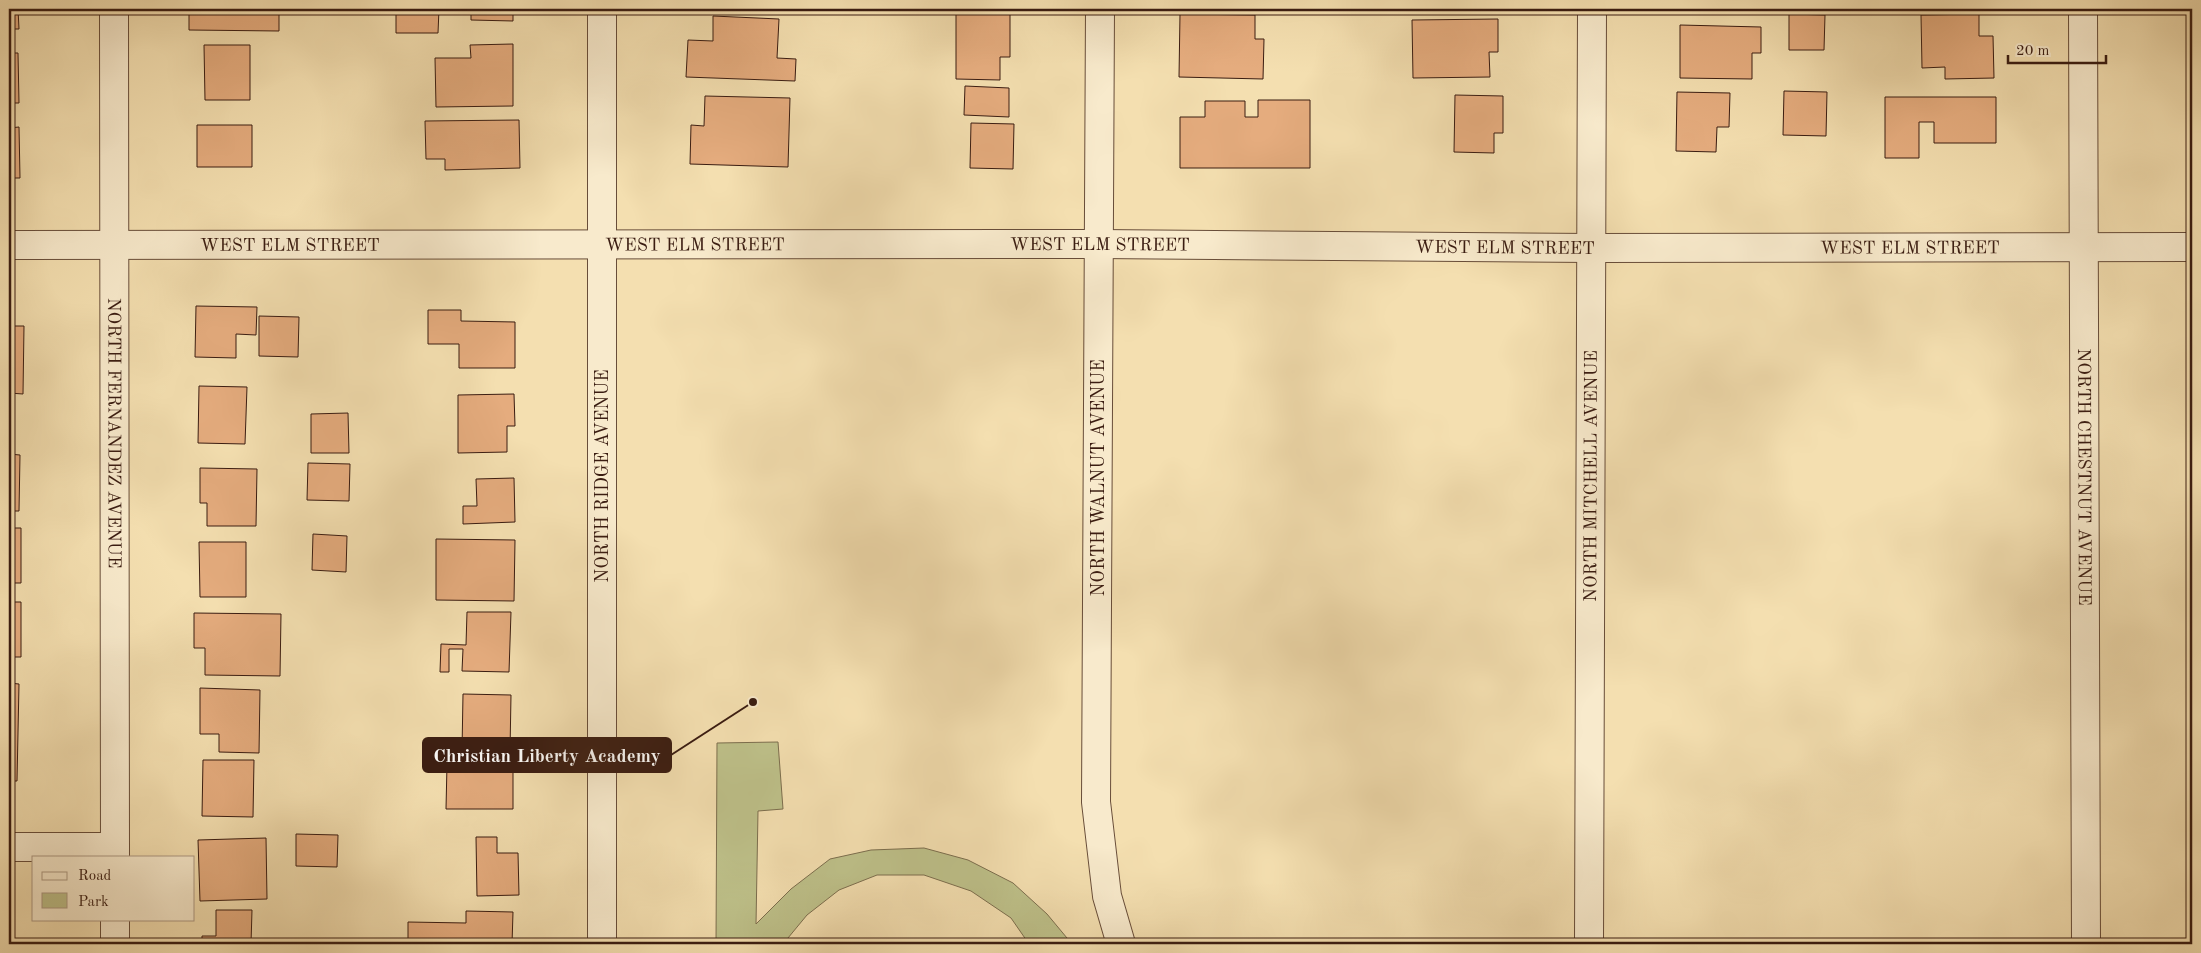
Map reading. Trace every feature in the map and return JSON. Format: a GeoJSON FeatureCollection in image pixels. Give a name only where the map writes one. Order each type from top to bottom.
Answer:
{"type":"FeatureCollection","features":[{"type":"Feature","properties":{"kind":"street","name":"NORTH FERNANDEZ AVENUE"},"geometry":{"type":"LineString","coordinates":[[114,9],[115,852]]}},
{"type":"Feature","properties":{"kind":"street","name":"NORTH RIDGE AVENUE"},"geometry":{"type":"LineString","coordinates":[[602,9],[602,944]]}},
{"type":"Feature","properties":{"kind":"street","name":"NORTH WALNUT AVENUE"},"geometry":{"type":"LineString","coordinates":[[1100,9],[1096,802],[1108,896],[1121,944]]}},
{"type":"Feature","properties":{"kind":"street","name":"NORTH MITCHELL AVENUE"},"geometry":{"type":"LineString","coordinates":[[1589,944],[1592,9]]}},
{"type":"Feature","properties":{"kind":"street","name":"NORTH CHESTNUT AVENUE"},"geometry":{"type":"LineString","coordinates":[[2084,9],[2083,247],[2086,944]]}},
{"type":"Feature","properties":{"kind":"street","name":"WEST ELM STREET"},"geometry":{"type":"LineString","coordinates":[[9,245],[602,246],[1099,244],[1591,248],[2192,247]]}},
{"type":"Feature","properties":{"kind":"street"},"geometry":{"type":"LineString","coordinates":[[9,847],[115,852]]}},
{"type":"Feature","properties":{"kind":"street"},"geometry":{"type":"LineString","coordinates":[[115,920],[115,944]]}},
{"type":"Feature","properties":{"kind":"green space"},"geometry":{"type":"Polygon","coordinates":[[[778,742],[783,809],[758,811],[756,924],[791,889],[830,859],[871,850],[924,848],[968,860],[1013,883],[1047,914],[1072,944],[1029,944],[1011,918],[971,891],[924,875],[877,875],[839,890],[807,915],[783,944],[716,944],[717,743],[778,742]]]}},
{"type":"Feature","properties":{"kind":"building"},"geometry":{"type":"Polygon","coordinates":[[[9,9],[18,9],[19,29],[9,29],[9,9]]]}},
{"type":"Feature","properties":{"kind":"building"},"geometry":{"type":"Polygon","coordinates":[[[189,9],[279,9],[279,31],[189,30],[189,9]]]}},
{"type":"Feature","properties":{"kind":"building"},"geometry":{"type":"Polygon","coordinates":[[[396,9],[439,9],[438,33],[396,33],[396,9]]]}},
{"type":"Feature","properties":{"kind":"building"},"geometry":{"type":"Polygon","coordinates":[[[471,9],[513,9],[513,21],[471,20],[471,9]]]}},
{"type":"Feature","properties":{"kind":"building"},"geometry":{"type":"Polygon","coordinates":[[[956,14],[1010,14],[1010,57],[1000,57],[1000,80],[956,79],[956,14]]]}},
{"type":"Feature","properties":{"kind":"building"},"geometry":{"type":"Polygon","coordinates":[[[1180,14],[1255,15],[1255,39],[1264,39],[1263,79],[1179,77],[1180,14]]]}},
{"type":"Feature","properties":{"kind":"building"},"geometry":{"type":"Polygon","coordinates":[[[1789,14],[1825,15],[1824,50],[1789,50],[1789,14]]]}},
{"type":"Feature","properties":{"kind":"building"},"geometry":{"type":"Polygon","coordinates":[[[1979,14],[1979,36],[1993,36],[1994,78],[1945,79],[1945,67],[1922,68],[1921,15],[1979,14]]]}},
{"type":"Feature","properties":{"kind":"building"},"geometry":{"type":"Polygon","coordinates":[[[713,16],[779,19],[777,58],[796,59],[795,81],[686,77],[688,40],[713,41],[713,16]]]}},
{"type":"Feature","properties":{"kind":"building"},"geometry":{"type":"Polygon","coordinates":[[[1498,19],[1498,52],[1489,52],[1490,77],[1413,78],[1412,20],[1498,19]]]}},
{"type":"Feature","properties":{"kind":"building"},"geometry":{"type":"Polygon","coordinates":[[[1680,25],[1761,27],[1761,53],[1752,53],[1752,79],[1680,78],[1680,25]]]}},
{"type":"Feature","properties":{"kind":"building"},"geometry":{"type":"Polygon","coordinates":[[[513,44],[513,106],[436,107],[435,58],[471,58],[470,45],[513,44]]]}},
{"type":"Feature","properties":{"kind":"building"},"geometry":{"type":"Polygon","coordinates":[[[204,45],[250,45],[250,100],[205,100],[204,45]]]}},
{"type":"Feature","properties":{"kind":"building"},"geometry":{"type":"Polygon","coordinates":[[[9,53],[18,53],[19,103],[9,103],[9,53]]]}},
{"type":"Feature","properties":{"kind":"building"},"geometry":{"type":"Polygon","coordinates":[[[965,86],[1009,88],[1009,117],[964,115],[965,86]]]}},
{"type":"Feature","properties":{"kind":"building"},"geometry":{"type":"Polygon","coordinates":[[[1784,91],[1827,92],[1826,136],[1783,135],[1784,91]]]}},
{"type":"Feature","properties":{"kind":"building"},"geometry":{"type":"Polygon","coordinates":[[[1677,92],[1730,93],[1729,127],[1717,127],[1716,152],[1676,151],[1677,92]]]}},
{"type":"Feature","properties":{"kind":"building"},"geometry":{"type":"Polygon","coordinates":[[[1455,95],[1503,96],[1503,133],[1494,133],[1494,153],[1454,152],[1455,95]]]}},
{"type":"Feature","properties":{"kind":"building"},"geometry":{"type":"Polygon","coordinates":[[[705,96],[790,98],[788,167],[690,164],[691,125],[704,126],[705,96]]]}},
{"type":"Feature","properties":{"kind":"building"},"geometry":{"type":"Polygon","coordinates":[[[1885,97],[1996,97],[1996,143],[1934,143],[1934,122],[1919,122],[1919,158],[1885,158],[1885,97]]]}},
{"type":"Feature","properties":{"kind":"building"},"geometry":{"type":"Polygon","coordinates":[[[1258,100],[1310,100],[1310,168],[1180,168],[1180,117],[1205,117],[1205,101],[1245,101],[1245,117],[1258,117],[1258,100]]]}},
{"type":"Feature","properties":{"kind":"building"},"geometry":{"type":"Polygon","coordinates":[[[519,120],[520,168],[445,170],[445,159],[426,159],[425,121],[519,120]]]}},
{"type":"Feature","properties":{"kind":"building"},"geometry":{"type":"Polygon","coordinates":[[[971,123],[1014,124],[1013,169],[970,168],[971,123]]]}},
{"type":"Feature","properties":{"kind":"building"},"geometry":{"type":"Polygon","coordinates":[[[197,125],[252,125],[252,167],[197,167],[197,125]]]}},
{"type":"Feature","properties":{"kind":"building"},"geometry":{"type":"Polygon","coordinates":[[[19,127],[20,178],[9,178],[9,128],[19,127]]]}},
{"type":"Feature","properties":{"kind":"building"},"geometry":{"type":"Polygon","coordinates":[[[196,306],[257,307],[256,335],[236,334],[236,358],[195,357],[196,306]]]}},
{"type":"Feature","properties":{"kind":"building"},"geometry":{"type":"Polygon","coordinates":[[[428,310],[461,310],[461,321],[515,322],[515,368],[459,368],[459,344],[428,344],[428,310]]]}},
{"type":"Feature","properties":{"kind":"building"},"geometry":{"type":"Polygon","coordinates":[[[259,316],[299,317],[298,357],[259,356],[259,316]]]}},
{"type":"Feature","properties":{"kind":"building"},"geometry":{"type":"Polygon","coordinates":[[[9,326],[24,326],[23,394],[9,393],[9,326]]]}},
{"type":"Feature","properties":{"kind":"building"},"geometry":{"type":"Polygon","coordinates":[[[199,386],[247,387],[245,444],[198,443],[199,386]]]}},
{"type":"Feature","properties":{"kind":"building"},"geometry":{"type":"Polygon","coordinates":[[[514,394],[515,426],[507,426],[507,452],[458,453],[458,395],[514,394]]]}},
{"type":"Feature","properties":{"kind":"building"},"geometry":{"type":"Polygon","coordinates":[[[348,413],[349,453],[311,453],[311,414],[348,413]]]}},
{"type":"Feature","properties":{"kind":"building"},"geometry":{"type":"Polygon","coordinates":[[[9,454],[20,455],[19,511],[9,511],[9,454]]]}},
{"type":"Feature","properties":{"kind":"building"},"geometry":{"type":"Polygon","coordinates":[[[308,463],[350,464],[349,501],[307,500],[308,463]]]}},
{"type":"Feature","properties":{"kind":"building"},"geometry":{"type":"Polygon","coordinates":[[[200,468],[257,469],[256,526],[207,526],[207,503],[200,503],[200,468]]]}},
{"type":"Feature","properties":{"kind":"building"},"geometry":{"type":"Polygon","coordinates":[[[514,478],[515,522],[463,524],[463,506],[477,506],[476,479],[514,478]]]}},
{"type":"Feature","properties":{"kind":"building"},"geometry":{"type":"Polygon","coordinates":[[[9,528],[21,528],[21,583],[9,583],[9,528]]]}},
{"type":"Feature","properties":{"kind":"building"},"geometry":{"type":"Polygon","coordinates":[[[313,534],[347,536],[346,572],[312,570],[313,534]]]}},
{"type":"Feature","properties":{"kind":"building"},"geometry":{"type":"Polygon","coordinates":[[[436,539],[515,540],[514,601],[436,600],[436,539]]]}},
{"type":"Feature","properties":{"kind":"building"},"geometry":{"type":"Polygon","coordinates":[[[199,542],[246,542],[246,597],[200,597],[199,542]]]}},
{"type":"Feature","properties":{"kind":"building"},"geometry":{"type":"Polygon","coordinates":[[[9,602],[21,602],[21,657],[9,657],[9,602]]]}},
{"type":"Feature","properties":{"kind":"building"},"geometry":{"type":"Polygon","coordinates":[[[467,612],[511,612],[509,672],[462,671],[463,649],[449,649],[449,672],[440,672],[441,644],[466,645],[467,612]]]}},
{"type":"Feature","properties":{"kind":"building"},"geometry":{"type":"Polygon","coordinates":[[[194,613],[281,614],[280,676],[205,675],[205,648],[194,648],[194,613]]]}},
{"type":"Feature","properties":{"kind":"building"},"geometry":{"type":"Polygon","coordinates":[[[9,683],[19,684],[17,781],[9,781],[9,683]]]}},
{"type":"Feature","properties":{"kind":"building"},"geometry":{"type":"Polygon","coordinates":[[[200,688],[260,690],[259,753],[219,752],[219,734],[200,734],[200,688]]]}},
{"type":"Feature","properties":{"kind":"building"},"geometry":{"type":"Polygon","coordinates":[[[463,694],[511,695],[510,751],[462,751],[463,694]]]}},
{"type":"Feature","properties":{"kind":"building"},"geometry":{"type":"Polygon","coordinates":[[[203,760],[254,760],[253,817],[202,816],[203,760]]]}},
{"type":"Feature","properties":{"kind":"building"},"geometry":{"type":"Polygon","coordinates":[[[447,764],[513,765],[513,809],[446,809],[447,764]]]}},
{"type":"Feature","properties":{"kind":"building"},"geometry":{"type":"Polygon","coordinates":[[[296,834],[338,835],[337,867],[296,866],[296,834]]]}},
{"type":"Feature","properties":{"kind":"building"},"geometry":{"type":"Polygon","coordinates":[[[476,837],[497,837],[497,853],[518,853],[519,895],[477,896],[476,837]]]}},
{"type":"Feature","properties":{"kind":"building"},"geometry":{"type":"Polygon","coordinates":[[[266,838],[267,899],[200,901],[198,840],[266,838]]]}},
{"type":"Feature","properties":{"kind":"building"},"geometry":{"type":"Polygon","coordinates":[[[216,910],[252,910],[251,944],[202,944],[202,936],[216,936],[216,910]]]}},
{"type":"Feature","properties":{"kind":"building"},"geometry":{"type":"Polygon","coordinates":[[[466,911],[513,912],[512,944],[408,944],[408,922],[466,923],[466,911]]]}},
{"type":"Feature","properties":{"kind":"place","name":"Christian Liberty Academy"},"geometry":{"type":"Point","coordinates":[753,702]}}]}
